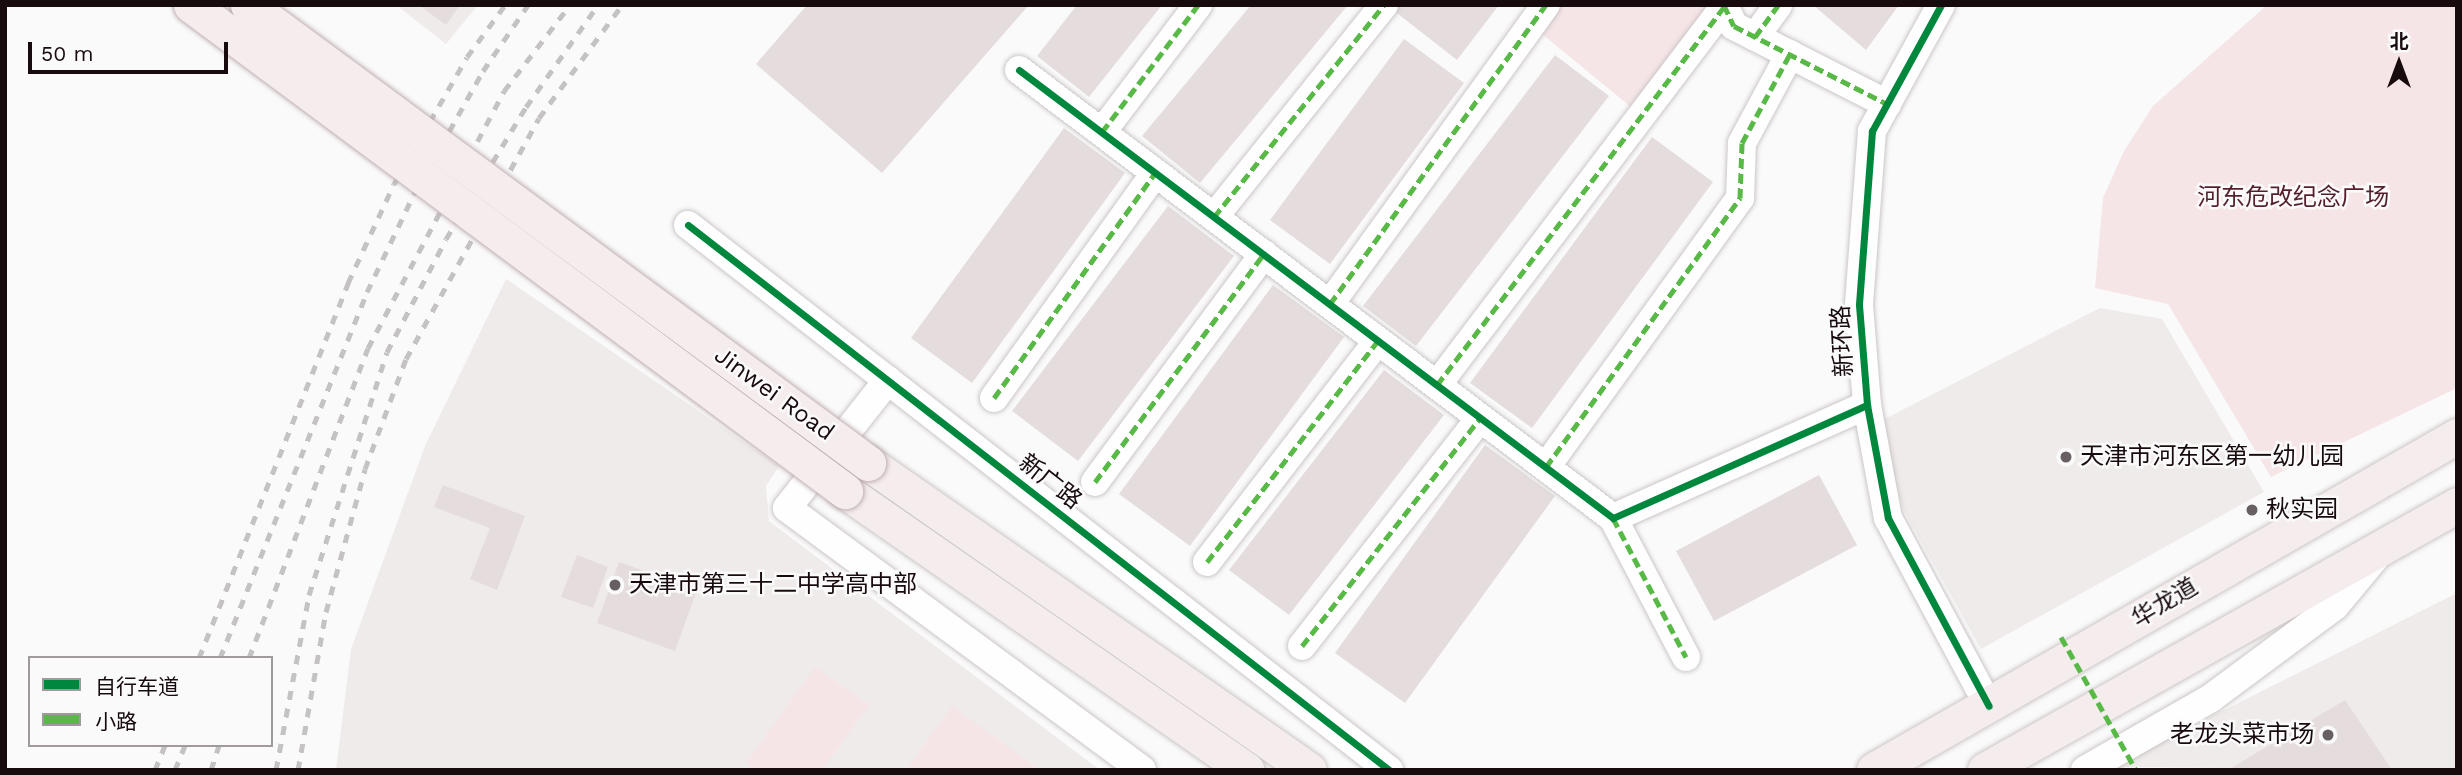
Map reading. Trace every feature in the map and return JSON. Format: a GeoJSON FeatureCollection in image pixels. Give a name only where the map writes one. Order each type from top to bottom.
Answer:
{"type":"FeatureCollection","features":[{"type":"Feature","properties":{"kind":"main road","name":"Jinwei Road"},"geometry":{"type":"LineString","coordinates":[[191,5],[845,491],[1246,770]]}},
{"type":"Feature","properties":{"kind":"main road","name":"Jinwei Road"},"geometry":{"type":"LineString","coordinates":[[248,5],[868,463],[1309,770]]}},
{"type":"Feature","properties":{"kind":"main road","name":"华龙道"},"geometry":{"type":"LineString","coordinates":[[1874,770],[2457,436]]}},
{"type":"Feature","properties":{"kind":"main road"},"geometry":{"type":"LineString","coordinates":[[1985,770],[2457,505]]}},
{"type":"Feature","properties":{"kind":"street"},"geometry":{"type":"LineString","coordinates":[[1102,132],[1198,5]]}},
{"type":"Feature","properties":{"kind":"street"},"geometry":{"type":"LineString","coordinates":[[1214,217],[1384,5]]}},
{"type":"Feature","properties":{"kind":"street"},"geometry":{"type":"LineString","coordinates":[[1330,304],[1546,5]]}},
{"type":"Feature","properties":{"kind":"street"},"geometry":{"type":"LineString","coordinates":[[1755,37],[1777,5]]}},
{"type":"Feature","properties":{"kind":"street","name":"新环路"},"geometry":{"type":"LineString","coordinates":[[1941,5],[1872,131],[1859,305],[1867,405],[1888,518],[1989,706]]}},
{"type":"Feature","properties":{"kind":"street"},"geometry":{"type":"LineString","coordinates":[[1437,385],[1725,6],[1734,26],[1887,104]]}},
{"type":"Feature","properties":{"kind":"street"},"geometry":{"type":"LineString","coordinates":[[1546,467],[1740,198],[1742,144],[1790,54]]}},
{"type":"Feature","properties":{"kind":"street"},"geometry":{"type":"LineString","coordinates":[[1019,70],[1613,518],[1686,657]]}},
{"type":"Feature","properties":{"kind":"street"},"geometry":{"type":"LineString","coordinates":[[994,398],[1155,173]]}},
{"type":"Feature","properties":{"kind":"street","name":"新广路"},"geometry":{"type":"LineString","coordinates":[[688,225],[1389,770]]}},
{"type":"Feature","properties":{"kind":"street"},"geometry":{"type":"LineString","coordinates":[[1095,482],[1264,254]]}},
{"type":"Feature","properties":{"kind":"street"},"geometry":{"type":"LineString","coordinates":[[1207,562],[1378,341]]}},
{"type":"Feature","properties":{"kind":"street"},"geometry":{"type":"LineString","coordinates":[[888,380],[787,508],[1142,770]]}},
{"type":"Feature","properties":{"kind":"street"},"geometry":{"type":"LineString","coordinates":[[1613,518],[1867,405]]}},
{"type":"Feature","properties":{"kind":"street"},"geometry":{"type":"LineString","coordinates":[[1302,646],[1480,418]]}},
{"type":"Feature","properties":{"kind":"street"},"geometry":{"type":"LineString","coordinates":[[2094,768],[2211,698],[2335,606],[2387,543]]}},
{"type":"Feature","properties":{"kind":"shaded area"},"geometry":{"type":"Polygon","coordinates":[[[396,5],[478,5],[446,44],[396,5]]]}},
{"type":"Feature","properties":{"kind":"shaded area","name":"天津市第三十二中学高中部"},"geometry":{"type":"Polygon","coordinates":[[[506,279],[779,466],[766,486],[769,521],[1100,770],[336,770],[351,649],[425,446],[506,279]]]}},
{"type":"Feature","properties":{"kind":"shaded area","name":"天津市河东区第一幼儿园"},"geometry":{"type":"Polygon","coordinates":[[[2100,308],[2162,319],[2264,492],[1981,649],[1903,509],[1879,422],[2100,308]]]}},
{"type":"Feature","properties":{"kind":"shaded area"},"geometry":{"type":"Polygon","coordinates":[[[2457,593],[2457,770],[2111,767],[2457,593]]]}},
{"type":"Feature","properties":{"kind":"green space"},"geometry":{"type":"Polygon","coordinates":[[[1538,5],[1720,5],[1637,112],[1542,34],[1538,5]]]}},
{"type":"Feature","properties":{"kind":"green space","name":"河东危改纪念广场"},"geometry":{"type":"Polygon","coordinates":[[[2267,5],[2457,5],[2457,388],[2271,477],[2168,304],[2095,288],[2103,198],[2124,151],[2153,106],[2267,5]]]}},
{"type":"Feature","properties":{"kind":"green space"},"geometry":{"type":"Polygon","coordinates":[[[815,667],[869,705],[822,770],[756,770],[746,763],[815,667]]]}},
{"type":"Feature","properties":{"kind":"green space"},"geometry":{"type":"Polygon","coordinates":[[[952,706],[1040,770],[906,770],[952,706]]]}},
{"type":"Feature","properties":{"kind":"building"},"geometry":{"type":"Polygon","coordinates":[[[419,5],[460,5],[446,25],[419,5]]]}},
{"type":"Feature","properties":{"kind":"building"},"geometry":{"type":"Polygon","coordinates":[[[807,5],[1029,5],[882,173],[756,64],[807,5]]]}},
{"type":"Feature","properties":{"kind":"building"},"geometry":{"type":"Polygon","coordinates":[[[1077,5],[1162,5],[1089,97],[1037,56],[1077,5]]]}},
{"type":"Feature","properties":{"kind":"building"},"geometry":{"type":"Polygon","coordinates":[[[1251,5],[1348,5],[1200,183],[1142,136],[1251,5]]]}},
{"type":"Feature","properties":{"kind":"building"},"geometry":{"type":"Polygon","coordinates":[[[1397,5],[1499,5],[1457,60],[1393,10],[1397,5]]]}},
{"type":"Feature","properties":{"kind":"building"},"geometry":{"type":"Polygon","coordinates":[[[1813,5],[1899,5],[1866,50],[1813,5]]]}},
{"type":"Feature","properties":{"kind":"building"},"geometry":{"type":"Polygon","coordinates":[[[1404,39],[1464,83],[1330,264],[1270,220],[1404,39]]]}},
{"type":"Feature","properties":{"kind":"building"},"geometry":{"type":"Polygon","coordinates":[[[1555,55],[1609,96],[1416,346],[1363,306],[1555,55]]]}},
{"type":"Feature","properties":{"kind":"building"},"geometry":{"type":"Polygon","coordinates":[[[1064,128],[1125,173],[972,383],[911,338],[1064,128]]]}},
{"type":"Feature","properties":{"kind":"building"},"geometry":{"type":"Polygon","coordinates":[[[1652,137],[1713,182],[1532,428],[1470,383],[1652,137]]]}},
{"type":"Feature","properties":{"kind":"building"},"geometry":{"type":"Polygon","coordinates":[[[1168,206],[1234,256],[1078,461],[1012,411],[1168,206]]]}},
{"type":"Feature","properties":{"kind":"building"},"geometry":{"type":"Polygon","coordinates":[[[1273,285],[1344,337],[1190,546],[1119,494],[1273,285]]]}},
{"type":"Feature","properties":{"kind":"building"},"geometry":{"type":"Polygon","coordinates":[[[1384,370],[1444,415],[1289,615],[1229,570],[1384,370]]]}},
{"type":"Feature","properties":{"kind":"building"},"geometry":{"type":"Polygon","coordinates":[[[1485,445],[1555,496],[1405,703],[1335,653],[1485,445]]]}},
{"type":"Feature","properties":{"kind":"building"},"geometry":{"type":"Polygon","coordinates":[[[1819,475],[1857,545],[1714,621],[1676,551],[1819,475]]]}},
{"type":"Feature","properties":{"kind":"building"},"geometry":{"type":"Polygon","coordinates":[[[443,485],[525,516],[497,590],[470,579],[490,528],[434,507],[443,485]]]}},
{"type":"Feature","properties":{"kind":"building"},"geometry":{"type":"Polygon","coordinates":[[[577,555],[608,567],[593,608],[561,597],[577,555]]]}},
{"type":"Feature","properties":{"kind":"building"},"geometry":{"type":"Polygon","coordinates":[[[619,562],[697,590],[675,651],[597,623],[619,562]]]}},
{"type":"Feature","properties":{"kind":"building","name":"老龙头菜市场"},"geometry":{"type":"Polygon","coordinates":[[[2345,700],[2392,770],[2228,770],[2345,700]]]}},
{"type":"Feature","properties":{"kind":"railway"},"geometry":{"type":"LineString","coordinates":[[200,656],[348,283],[394,184],[467,57],[505,5]]}},
{"type":"Feature","properties":{"kind":"railway"},"geometry":{"type":"LineString","coordinates":[[221,656],[367,292],[414,194],[483,71],[528,5]]}},
{"type":"Feature","properties":{"kind":"railway"},"geometry":{"type":"LineString","coordinates":[[250,656],[368,348],[504,91],[570,5]]}},
{"type":"Feature","properties":{"kind":"railway"},"geometry":{"type":"LineString","coordinates":[[276,770],[309,595],[387,352],[446,239],[526,107],[598,5]]}},
{"type":"Feature","properties":{"kind":"railway"},"geometry":{"type":"LineString","coordinates":[[298,770],[326,612],[365,469],[406,359],[539,118],[622,5]]}},
{"type":"Feature","properties":{"kind":"railway"},"geometry":{"type":"LineString","coordinates":[[155,770],[164,747]]}},
{"type":"Feature","properties":{"kind":"railway"},"geometry":{"type":"LineString","coordinates":[[175,770],[184,747]]}},
{"type":"Feature","properties":{"kind":"railway"},"geometry":{"type":"LineString","coordinates":[[211,770],[218,747]]}},
{"type":"Feature","properties":{"kind":"marked path"},"geometry":{"type":"LineString","coordinates":[[1102,132],[1198,5]]}},
{"type":"Feature","properties":{"kind":"marked path"},"geometry":{"type":"LineString","coordinates":[[1214,217],[1384,5]]}},
{"type":"Feature","properties":{"kind":"marked path"},"geometry":{"type":"LineString","coordinates":[[1330,304],[1546,5]]}},
{"type":"Feature","properties":{"kind":"marked path"},"geometry":{"type":"LineString","coordinates":[[1724,5],[1734,26],[1887,104]]}},
{"type":"Feature","properties":{"kind":"marked path"},"geometry":{"type":"LineString","coordinates":[[1755,37],[1778,5]]}},
{"type":"Feature","properties":{"kind":"marked path"},"geometry":{"type":"LineString","coordinates":[[1437,385],[1725,6]]}},
{"type":"Feature","properties":{"kind":"marked path"},"geometry":{"type":"LineString","coordinates":[[1546,467],[1740,198],[1742,143],[1790,54]]}},
{"type":"Feature","properties":{"kind":"marked path"},"geometry":{"type":"LineString","coordinates":[[994,398],[1155,173]]}},
{"type":"Feature","properties":{"kind":"marked path"},"geometry":{"type":"LineString","coordinates":[[1095,482],[1264,254]]}},
{"type":"Feature","properties":{"kind":"marked path"},"geometry":{"type":"LineString","coordinates":[[1207,562],[1378,341]]}},
{"type":"Feature","properties":{"kind":"marked path"},"geometry":{"type":"LineString","coordinates":[[1302,646],[1480,418]]}},
{"type":"Feature","properties":{"kind":"marked path"},"geometry":{"type":"LineString","coordinates":[[1613,518],[1686,657]]}},
{"type":"Feature","properties":{"kind":"marked path"},"geometry":{"type":"LineString","coordinates":[[2061,637],[2136,770]]}},
{"type":"Feature","properties":{"kind":"cycle path"},"geometry":{"type":"LineString","coordinates":[[1941,5],[1872,131],[1859,305],[1867,405],[1888,518],[1989,706]]}},
{"type":"Feature","properties":{"kind":"cycle path"},"geometry":{"type":"LineString","coordinates":[[1019,70],[1613,518],[1867,405]]}},
{"type":"Feature","properties":{"kind":"cycle path"},"geometry":{"type":"LineString","coordinates":[[688,225],[1389,770]]}},
{"type":"Feature","properties":{"kind":"place","name":"天津市河东区第一幼儿园"},"geometry":{"type":"Point","coordinates":[2066,457]}},
{"type":"Feature","properties":{"kind":"place","name":"秋实园"},"geometry":{"type":"Point","coordinates":[2252,510]}},
{"type":"Feature","properties":{"kind":"place","name":"天津市第三十二中学高中部"},"geometry":{"type":"Point","coordinates":[615,585]}},
{"type":"Feature","properties":{"kind":"place","name":"老龙头菜市场"},"geometry":{"type":"Point","coordinates":[2328,735]}}]}
